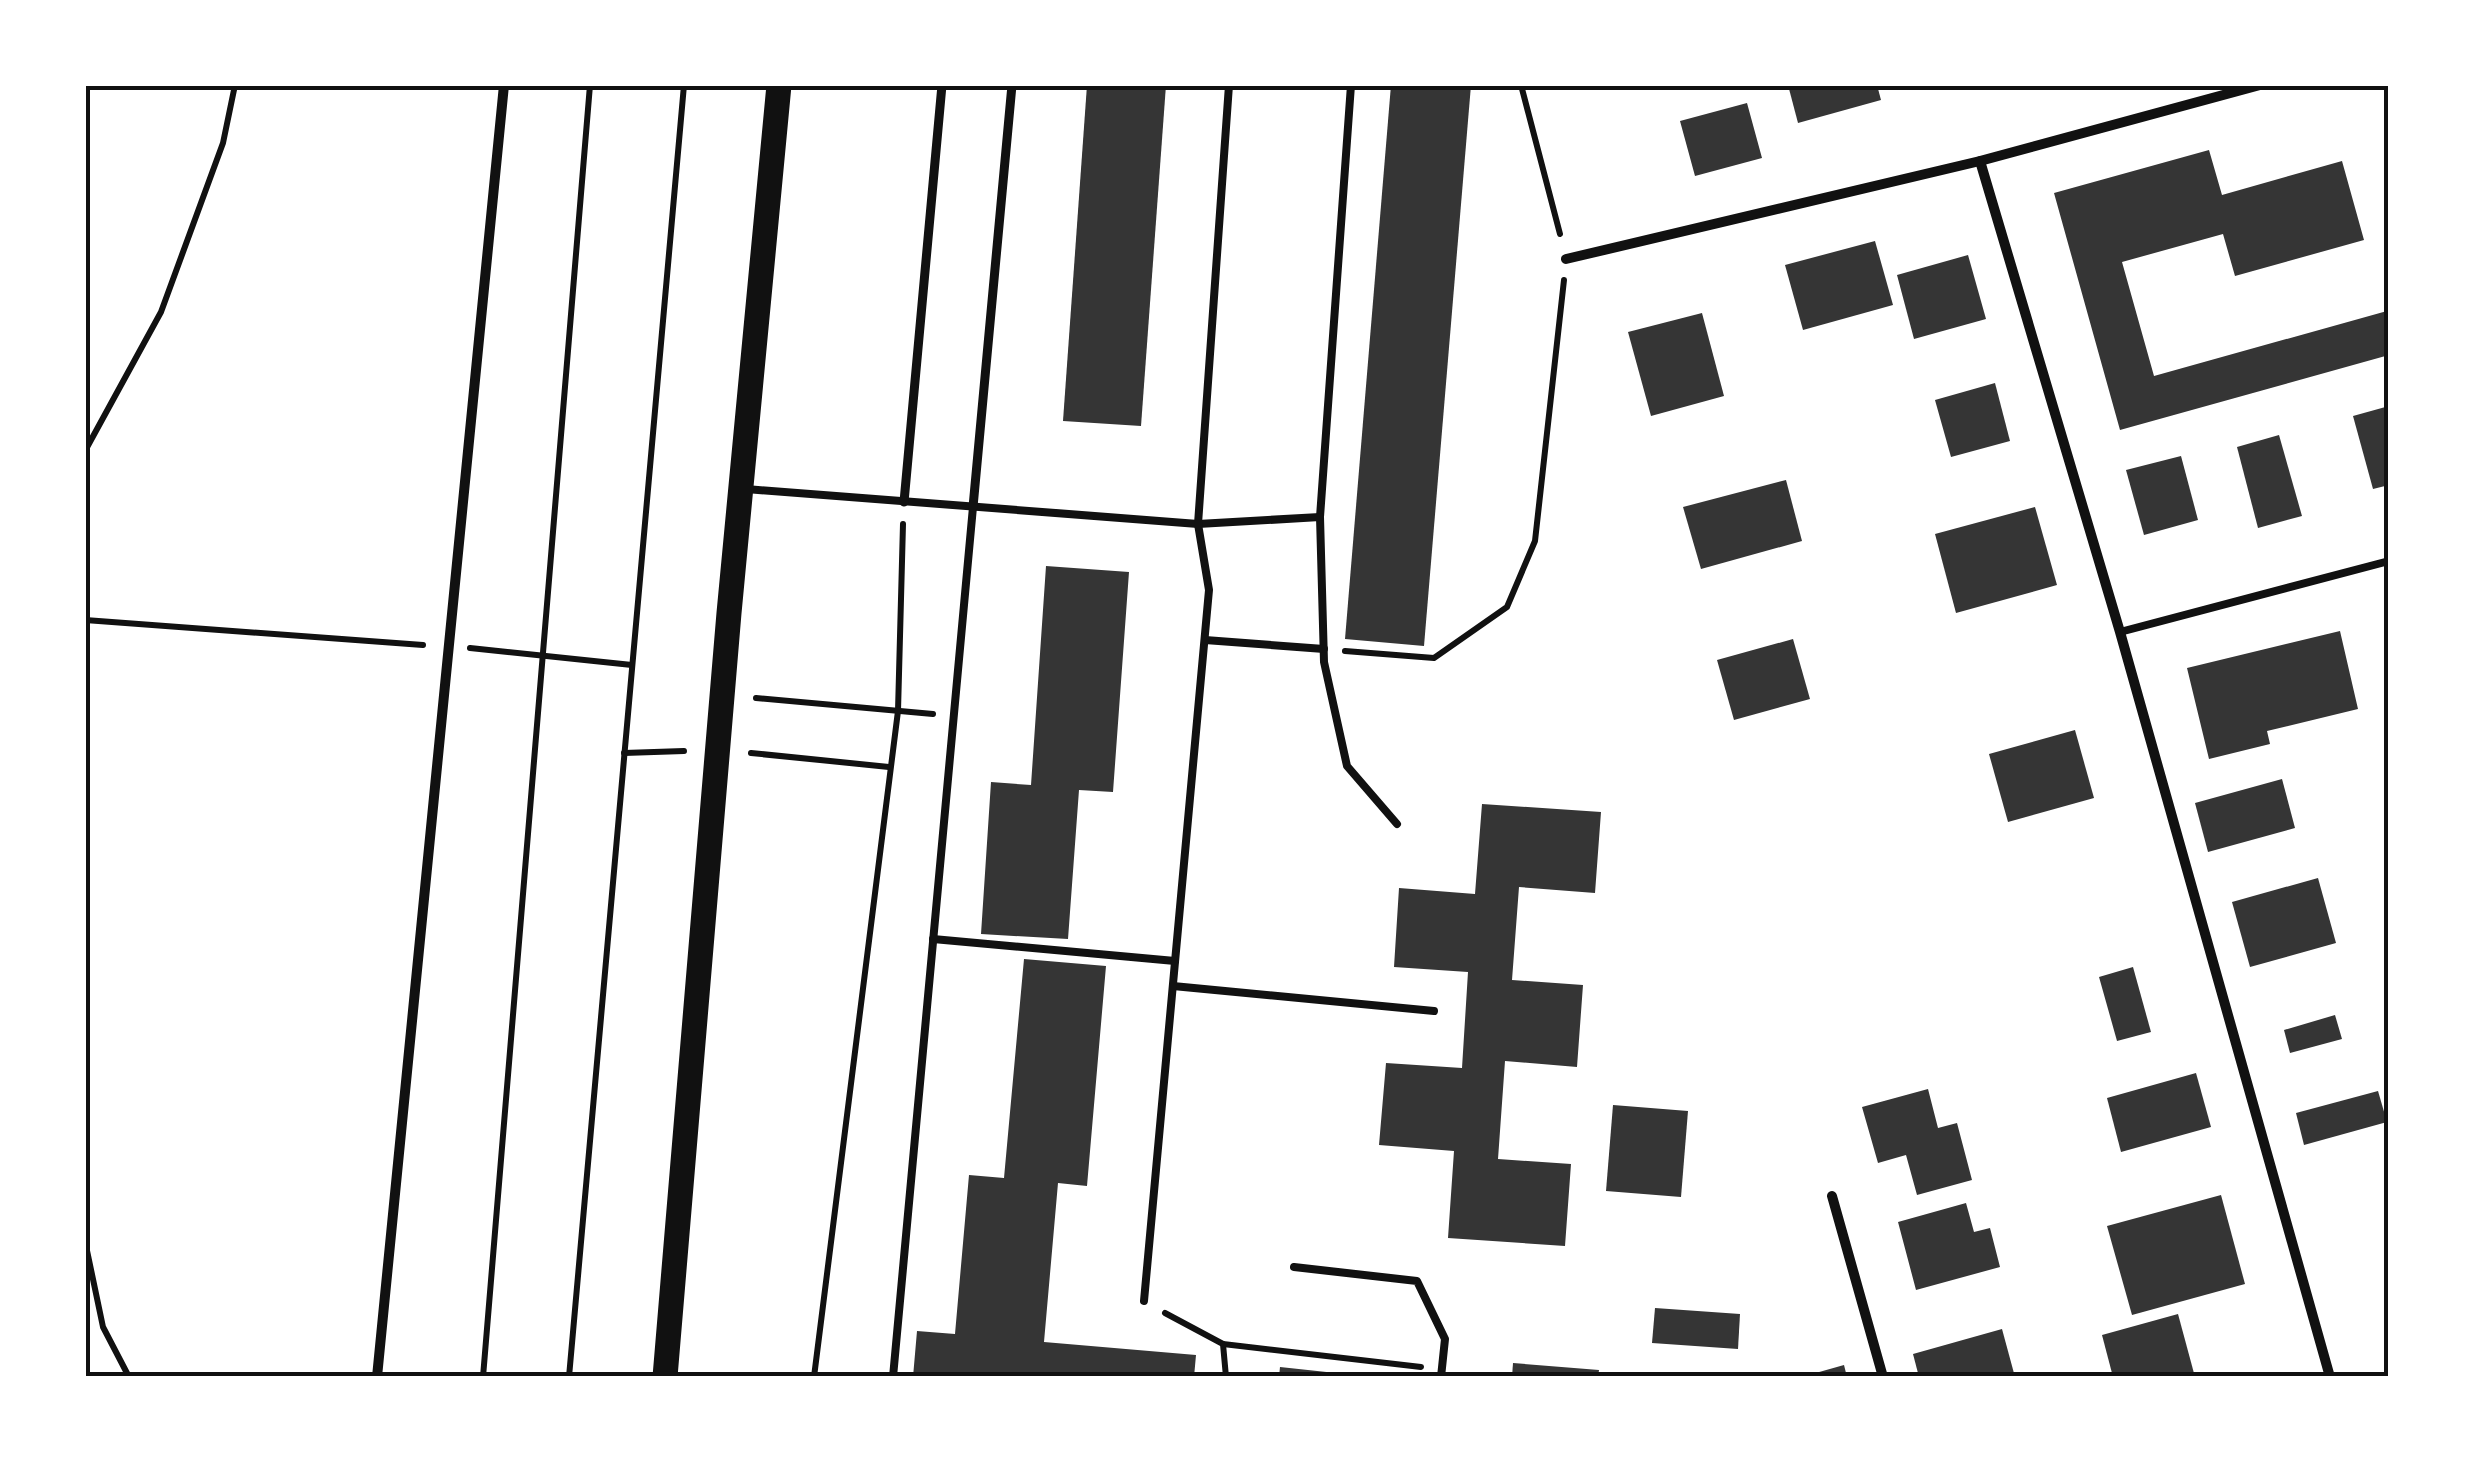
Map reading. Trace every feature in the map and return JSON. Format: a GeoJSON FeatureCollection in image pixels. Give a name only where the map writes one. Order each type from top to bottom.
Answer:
{"type":"FeatureCollection","features":[{"type":"Feature","properties":{"kind":"main road"},"geometry":{"type":"LineString","coordinates":[[665,1377],[740,489],[779,85]]}},
{"type":"Feature","properties":{"kind":"street"},"geometry":{"type":"LineString","coordinates":[[377,1377],[504,85]]}},
{"type":"Feature","properties":{"kind":"street"},"geometry":{"type":"LineString","coordinates":[[904,502],[942,85]]}},
{"type":"Feature","properties":{"kind":"street"},"geometry":{"type":"LineString","coordinates":[[973,507],[1012,85]]}},
{"type":"Feature","properties":{"kind":"street"},"geometry":{"type":"LineString","coordinates":[[1566,259],[1980,161],[2260,85]]}},
{"type":"Feature","properties":{"kind":"street"},"geometry":{"type":"LineString","coordinates":[[1980,161],[2120,632],[2330,1377]]}},
{"type":"Feature","properties":{"kind":"street"},"geometry":{"type":"LineString","coordinates":[[1832,1196],[1884,1377]]}},
{"type":"Feature","properties":{"kind":"lane"},"geometry":{"type":"LineString","coordinates":[[1144,1301],[1210,590],[1198,524],[1229,85]]}},
{"type":"Feature","properties":{"kind":"lane"},"geometry":{"type":"LineString","coordinates":[[1351,85],[1320,517],[1324,649],[1347,766],[1397,824]]}},
{"type":"Feature","properties":{"kind":"lane"},"geometry":{"type":"LineString","coordinates":[[740,489],[1198,524],[1320,517]]}},
{"type":"Feature","properties":{"kind":"lane"},"geometry":{"type":"LineString","coordinates":[[893,1377],[973,507]]}},
{"type":"Feature","properties":{"kind":"lane"},"geometry":{"type":"LineString","coordinates":[[2120,632],[2389,562]]}},
{"type":"Feature","properties":{"kind":"lane"},"geometry":{"type":"LineString","coordinates":[[1205,640],[1324,649]]}},
{"type":"Feature","properties":{"kind":"lane"},"geometry":{"type":"LineString","coordinates":[[934,939],[1176,961]]}},
{"type":"Feature","properties":{"kind":"lane"},"geometry":{"type":"LineString","coordinates":[[1173,986],[1434,1012]]}},
{"type":"Feature","properties":{"kind":"lane"},"geometry":{"type":"LineString","coordinates":[[1294,1268],[1416,1282],[1445,1339],[1441,1373]]}},
{"type":"Feature","properties":{"kind":"path"},"geometry":{"type":"LineString","coordinates":[[85,451],[161,312],[223,143],[234,85]]}},
{"type":"Feature","properties":{"kind":"path"},"geometry":{"type":"LineString","coordinates":[[483,1377],[590,85]]}},
{"type":"Feature","properties":{"kind":"path"},"geometry":{"type":"LineString","coordinates":[[569,1377],[684,85]]}},
{"type":"Feature","properties":{"kind":"path"},"geometry":{"type":"LineString","coordinates":[[1324,649],[1434,658],[1507,607],[1535,541],[1566,259],[1521,85]]}},
{"type":"Feature","properties":{"kind":"path"},"geometry":{"type":"LineString","coordinates":[[814,1377],[898,711],[904,502]]}},
{"type":"Feature","properties":{"kind":"path"},"geometry":{"type":"LineString","coordinates":[[85,620],[449,646],[632,665]]}},
{"type":"Feature","properties":{"kind":"path"},"geometry":{"type":"LineString","coordinates":[[722,696],[954,716]]}},
{"type":"Feature","properties":{"kind":"path"},"geometry":{"type":"LineString","coordinates":[[624,754],[718,750],[889,767]]}},
{"type":"Feature","properties":{"kind":"path"},"geometry":{"type":"LineString","coordinates":[[85,1241],[103,1327],[129,1377]]}},
{"type":"Feature","properties":{"kind":"path"},"geometry":{"type":"LineString","coordinates":[[1144,1301],[1223,1344],[1441,1373]]}},
{"type":"Feature","properties":{"kind":"path"},"geometry":{"type":"LineString","coordinates":[[1223,1344],[1226,1377]]}},
{"type":"Feature","properties":{"kind":"building"},"geometry":{"type":"Polygon","coordinates":[[[1087,85],[1166,85],[1141,426],[1063,421],[1087,85]]]}},
{"type":"Feature","properties":{"kind":"building"},"geometry":{"type":"Polygon","coordinates":[[[1391,85],[1471,85],[1424,646],[1345,639],[1391,85]]]}},
{"type":"Feature","properties":{"kind":"building"},"geometry":{"type":"Polygon","coordinates":[[[1788,85],[1877,85],[1881,100],[1798,123],[1788,85]]]}},
{"type":"Feature","properties":{"kind":"building"},"geometry":{"type":"Polygon","coordinates":[[[1747,103],[1762,158],[1695,176],[1680,121],[1747,103]]]}},
{"type":"Feature","properties":{"kind":"building"},"geometry":{"type":"Polygon","coordinates":[[[2209,150],[2222,195],[2342,161],[2364,240],[2235,276],[2223,234],[2122,262],[2154,376],[2387,311],[2389,355],[2120,430],[2054,193],[2209,150]]]}},
{"type":"Feature","properties":{"kind":"building"},"geometry":{"type":"Polygon","coordinates":[[[1875,241],[1893,305],[1803,330],[1785,265],[1875,241]]]}},
{"type":"Feature","properties":{"kind":"building"},"geometry":{"type":"Polygon","coordinates":[[[1968,255],[1986,319],[1914,339],[1897,275],[1968,255]]]}},
{"type":"Feature","properties":{"kind":"building"},"geometry":{"type":"Polygon","coordinates":[[[1702,313],[1724,396],[1651,416],[1628,332],[1702,313]]]}},
{"type":"Feature","properties":{"kind":"building"},"geometry":{"type":"Polygon","coordinates":[[[1995,383],[2010,441],[1951,457],[1935,400],[1995,383]]]}},
{"type":"Feature","properties":{"kind":"building"},"geometry":{"type":"Polygon","coordinates":[[[2389,406],[2389,485],[2373,489],[2353,416],[2389,406]]]}},
{"type":"Feature","properties":{"kind":"building"},"geometry":{"type":"Polygon","coordinates":[[[2279,435],[2302,516],[2258,528],[2237,447],[2279,435]]]}},
{"type":"Feature","properties":{"kind":"building"},"geometry":{"type":"Polygon","coordinates":[[[2181,456],[2198,520],[2144,535],[2126,470],[2181,456]]]}},
{"type":"Feature","properties":{"kind":"building"},"geometry":{"type":"Polygon","coordinates":[[[1786,480],[1802,541],[1701,569],[1683,507],[1786,480]]]}},
{"type":"Feature","properties":{"kind":"building"},"geometry":{"type":"Polygon","coordinates":[[[2035,507],[2057,585],[1956,613],[1935,534],[2035,507]]]}},
{"type":"Feature","properties":{"kind":"building"},"geometry":{"type":"Polygon","coordinates":[[[1046,566],[1129,572],[1113,792],[1079,790],[1068,939],[981,934],[991,782],[1031,785],[1046,566]]]}},
{"type":"Feature","properties":{"kind":"building"},"geometry":{"type":"Polygon","coordinates":[[[2340,631],[2358,709],[2267,731],[2270,744],[2209,759],[2187,668],[2340,631]]]}},
{"type":"Feature","properties":{"kind":"building"},"geometry":{"type":"Polygon","coordinates":[[[1793,639],[1810,699],[1734,720],[1717,660],[1793,639]]]}},
{"type":"Feature","properties":{"kind":"building"},"geometry":{"type":"Polygon","coordinates":[[[2075,730],[2094,798],[2008,822],[1989,754],[2075,730]]]}},
{"type":"Feature","properties":{"kind":"building"},"geometry":{"type":"Polygon","coordinates":[[[2282,779],[2295,828],[2208,852],[2195,803],[2282,779]]]}},
{"type":"Feature","properties":{"kind":"building"},"geometry":{"type":"Polygon","coordinates":[[[1482,804],[1601,812],[1595,893],[1519,887],[1512,980],[1583,985],[1577,1067],[1505,1061],[1498,1159],[1571,1164],[1565,1246],[1448,1238],[1454,1151],[1379,1145],[1386,1063],[1462,1068],[1468,972],[1394,967],[1399,888],[1475,894],[1482,804]]]}},
{"type":"Feature","properties":{"kind":"building"},"geometry":{"type":"Polygon","coordinates":[[[2318,878],[2336,943],[2250,967],[2232,902],[2318,878]]]}},
{"type":"Feature","properties":{"kind":"building"},"geometry":{"type":"Polygon","coordinates":[[[1024,959],[1106,966],[1087,1186],[1058,1183],[1044,1342],[1196,1355],[1194,1377],[913,1377],[917,1331],[955,1334],[969,1175],[1004,1178],[1024,959]]]}},
{"type":"Feature","properties":{"kind":"building"},"geometry":{"type":"Polygon","coordinates":[[[2133,967],[2151,1032],[2117,1041],[2099,977],[2133,967]]]}},
{"type":"Feature","properties":{"kind":"building"},"geometry":{"type":"Polygon","coordinates":[[[2335,1015],[2342,1039],[2290,1053],[2284,1030],[2335,1015]]]}},
{"type":"Feature","properties":{"kind":"building"},"geometry":{"type":"Polygon","coordinates":[[[2196,1073],[2211,1127],[2121,1152],[2107,1098],[2196,1073]]]}},
{"type":"Feature","properties":{"kind":"building"},"geometry":{"type":"Polygon","coordinates":[[[1928,1089],[1938,1128],[1957,1123],[1972,1180],[1917,1195],[1906,1155],[1878,1163],[1862,1107],[1928,1089]]]}},
{"type":"Feature","properties":{"kind":"building"},"geometry":{"type":"Polygon","coordinates":[[[2378,1091],[2387,1122],[2304,1145],[2296,1113],[2378,1091]]]}},
{"type":"Feature","properties":{"kind":"building"},"geometry":{"type":"Polygon","coordinates":[[[1613,1105],[1688,1111],[1681,1197],[1606,1191],[1613,1105]]]}},
{"type":"Feature","properties":{"kind":"building"},"geometry":{"type":"Polygon","coordinates":[[[2221,1195],[2245,1284],[2132,1315],[2107,1226],[2221,1195]]]}},
{"type":"Feature","properties":{"kind":"building"},"geometry":{"type":"Polygon","coordinates":[[[1966,1203],[1974,1232],[1990,1228],[2000,1267],[1916,1290],[1898,1222],[1966,1203]]]}},
{"type":"Feature","properties":{"kind":"building"},"geometry":{"type":"Polygon","coordinates":[[[1655,1308],[1740,1314],[1738,1349],[1652,1343],[1655,1308]]]}},
{"type":"Feature","properties":{"kind":"building"},"geometry":{"type":"Polygon","coordinates":[[[2178,1314],[2195,1377],[2113,1377],[2102,1335],[2178,1314]]]}},
{"type":"Feature","properties":{"kind":"building"},"geometry":{"type":"Polygon","coordinates":[[[2002,1329],[2015,1377],[1919,1377],[1913,1354],[2002,1329]]]}},
{"type":"Feature","properties":{"kind":"building"},"geometry":{"type":"Polygon","coordinates":[[[1513,1363],[1599,1370],[1598,1377],[1512,1377],[1513,1363]]]}},
{"type":"Feature","properties":{"kind":"building"},"geometry":{"type":"Polygon","coordinates":[[[1844,1365],[1847,1377],[1805,1377],[1805,1376],[1844,1365]]]}},
{"type":"Feature","properties":{"kind":"building"},"geometry":{"type":"Polygon","coordinates":[[[1280,1367],[1345,1374],[1345,1377],[1279,1377],[1280,1367]]]}}]}
